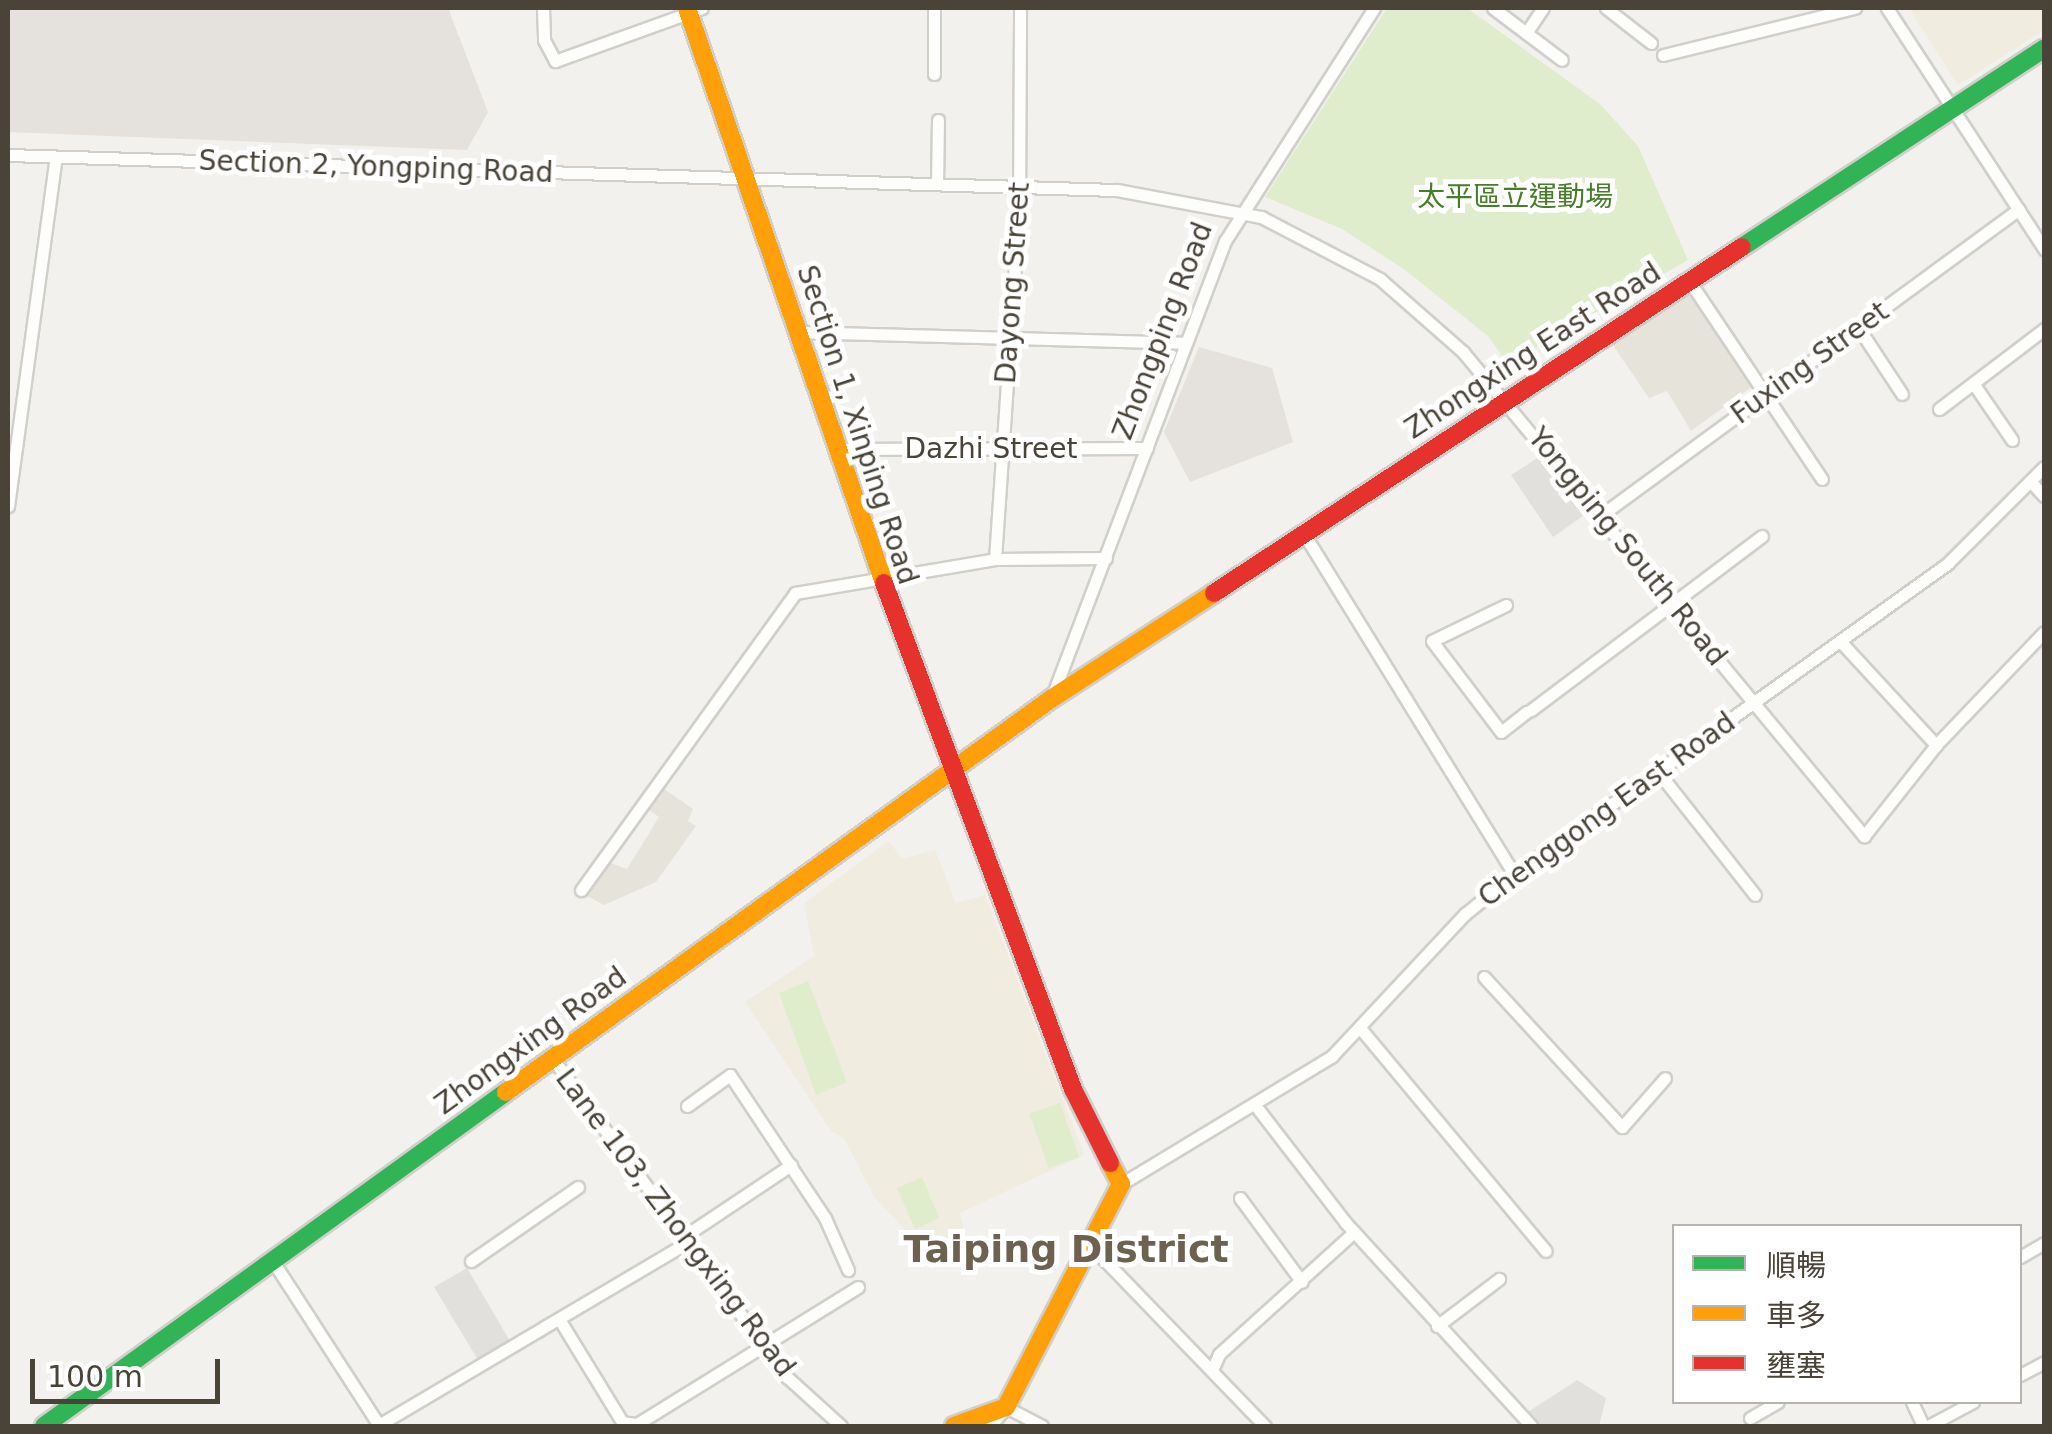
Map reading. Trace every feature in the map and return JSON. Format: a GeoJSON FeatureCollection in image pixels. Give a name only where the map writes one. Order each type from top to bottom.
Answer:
{"type":"FeatureCollection","features":[{"type":"Feature","properties":{"kind":"main road","name":"Section 1, Xinping Road"},"geometry":{"type":"LineString","coordinates":[[693,9],[878,575],[1073,1089],[1121,1184]]}},
{"type":"Feature","properties":{"kind":"main road","name":"Zhongxing East Road"},"geometry":{"type":"LineString","coordinates":[[1051,698],[1504,398],[1690,282],[2044,50]]}},
{"type":"Feature","properties":{"kind":"main road","name":"Zhongxing Road"},"geometry":{"type":"LineString","coordinates":[[44,1426],[1051,698]]}},
{"type":"Feature","properties":{"kind":"main road"},"geometry":{"type":"LineString","coordinates":[[954,1426],[1006,1406],[1121,1184]]}},
{"type":"Feature","properties":{"kind":"street"},"geometry":{"type":"LineString","coordinates":[[543,8],[544,40],[555,61],[693,9]]}},
{"type":"Feature","properties":{"kind":"street"},"geometry":{"type":"LineString","coordinates":[[934,8],[934,74]]}},
{"type":"Feature","properties":{"kind":"street","name":"Dayong Street"},"geometry":{"type":"LineString","coordinates":[[996,559],[1020,186],[1020,8]]}},
{"type":"Feature","properties":{"kind":"street","name":"Zhongping Road"},"geometry":{"type":"LineString","coordinates":[[1051,698],[1186,343],[1241,212],[1374,8]]}},
{"type":"Feature","properties":{"kind":"street"},"geometry":{"type":"LineString","coordinates":[[1492,8],[1562,60]]}},
{"type":"Feature","properties":{"kind":"street"},"geometry":{"type":"LineString","coordinates":[[1526,33],[1544,8]]}},
{"type":"Feature","properties":{"kind":"street"},"geometry":{"type":"LineString","coordinates":[[1606,8],[1651,42]]}},
{"type":"Feature","properties":{"kind":"street"},"geometry":{"type":"LineString","coordinates":[[1663,55],[1855,8]]}},
{"type":"Feature","properties":{"kind":"street"},"geometry":{"type":"LineString","coordinates":[[1888,8],[2044,249]]}},
{"type":"Feature","properties":{"kind":"street"},"geometry":{"type":"LineString","coordinates":[[937,184],[938,120]]}},
{"type":"Feature","properties":{"kind":"street","name":"Section 2, Yongping Road"},"geometry":{"type":"LineString","coordinates":[[8,155],[1020,186],[1157,194],[1241,212]]}},
{"type":"Feature","properties":{"kind":"street"},"geometry":{"type":"LineString","coordinates":[[8,506],[56,157]]}},
{"type":"Feature","properties":{"kind":"street","name":"Fuxing Street"},"geometry":{"type":"LineString","coordinates":[[1600,516],[2020,209]]}},
{"type":"Feature","properties":{"kind":"street","name":"Yongping South Road"},"geometry":{"type":"LineString","coordinates":[[1241,212],[1380,279],[1446,334],[1504,398],[1864,836],[1936,745]]}},
{"type":"Feature","properties":{"kind":"street"},"geometry":{"type":"LineString","coordinates":[[1690,282],[1822,479]]}},
{"type":"Feature","properties":{"kind":"street"},"geometry":{"type":"LineString","coordinates":[[1858,328],[1902,394]]}},
{"type":"Feature","properties":{"kind":"street"},"geometry":{"type":"LineString","coordinates":[[1939,409],[2044,329]]}},
{"type":"Feature","properties":{"kind":"street"},"geometry":{"type":"LineString","coordinates":[[797,332],[1186,343]]}},
{"type":"Feature","properties":{"kind":"street"},"geometry":{"type":"LineString","coordinates":[[1973,382],[2012,440]]}},
{"type":"Feature","properties":{"kind":"street","name":"Dazhi Street"},"geometry":{"type":"LineString","coordinates":[[835,449],[1147,448]]}},
{"type":"Feature","properties":{"kind":"street","name":"Chenggong East Road"},"geometry":{"type":"LineString","coordinates":[[1121,1184],[1332,1056],[1465,914],[1514,874],[1947,564],[2044,468]]}},
{"type":"Feature","properties":{"kind":"street"},"geometry":{"type":"LineString","coordinates":[[2031,482],[2044,496]]}},
{"type":"Feature","properties":{"kind":"street"},"geometry":{"type":"LineString","coordinates":[[1304,534],[1514,874]]}},
{"type":"Feature","properties":{"kind":"street"},"geometry":{"type":"LineString","coordinates":[[1506,604],[1432,641],[1501,732],[1762,536]]}},
{"type":"Feature","properties":{"kind":"street"},"geometry":{"type":"LineString","coordinates":[[580,890],[795,593],[878,575],[996,559],[1106,558]]}},
{"type":"Feature","properties":{"kind":"street"},"geometry":{"type":"LineString","coordinates":[[1840,641],[1858,656],[1936,745],[2044,632]]}},
{"type":"Feature","properties":{"kind":"street"},"geometry":{"type":"LineString","coordinates":[[1659,773],[1755,895]]}},
{"type":"Feature","properties":{"kind":"street"},"geometry":{"type":"LineString","coordinates":[[1484,977],[1622,1127],[1665,1078]]}},
{"type":"Feature","properties":{"kind":"street"},"geometry":{"type":"LineString","coordinates":[[1360,1028],[1546,1250]]}},
{"type":"Feature","properties":{"kind":"street","name":"Lane 103, Zhongxing Road"},"geometry":{"type":"LineString","coordinates":[[554,1059],[764,1346],[841,1426]]}},
{"type":"Feature","properties":{"kind":"street"},"geometry":{"type":"LineString","coordinates":[[687,1106],[730,1075],[791,1165],[848,1270]]}},
{"type":"Feature","properties":{"kind":"street"},"geometry":{"type":"LineString","coordinates":[[1254,1105],[1354,1232],[1531,1426]]}},
{"type":"Feature","properties":{"kind":"street"},"geometry":{"type":"LineString","coordinates":[[274,1263],[378,1426],[688,1242],[692,1231],[791,1165]]}},
{"type":"Feature","properties":{"kind":"street"},"geometry":{"type":"LineString","coordinates":[[472,1261],[578,1187]]}},
{"type":"Feature","properties":{"kind":"street"},"geometry":{"type":"LineString","coordinates":[[1240,1198],[1302,1282]]}},
{"type":"Feature","properties":{"kind":"street"},"geometry":{"type":"LineString","coordinates":[[1212,1370],[1219,1354],[1354,1232]]}},
{"type":"Feature","properties":{"kind":"street"},"geometry":{"type":"LineString","coordinates":[[2022,1257],[2044,1243]]}},
{"type":"Feature","properties":{"kind":"street"},"geometry":{"type":"LineString","coordinates":[[1090,1245],[1265,1426]]}},
{"type":"Feature","properties":{"kind":"street"},"geometry":{"type":"LineString","coordinates":[[1437,1326],[1499,1279]]}},
{"type":"Feature","properties":{"kind":"street"},"geometry":{"type":"LineString","coordinates":[[560,1319],[622,1422],[650,1420],[858,1287]]}},
{"type":"Feature","properties":{"kind":"street"},"geometry":{"type":"LineString","coordinates":[[2022,1375],[2044,1362]]}},
{"type":"Feature","properties":{"kind":"street"},"geometry":{"type":"LineString","coordinates":[[1750,1418],[1774,1404]]}},
{"type":"Feature","properties":{"kind":"street"},"geometry":{"type":"LineString","coordinates":[[1913,1404],[1926,1426],[1969,1404]]}},
{"type":"Feature","properties":{"kind":"street"},"geometry":{"type":"LineString","coordinates":[[990,1426],[1006,1406],[1042,1426]]}},
{"type":"Feature","properties":{"kind":"shaded area"},"geometry":{"type":"Polygon","coordinates":[[[8,8],[448,8],[488,112],[467,150],[8,132],[8,8]]]}},
{"type":"Feature","properties":{"kind":"shaded area"},"geometry":{"type":"Polygon","coordinates":[[[1909,8],[2044,8],[2044,30],[1958,85],[1909,8]]]}},
{"type":"Feature","properties":{"kind":"shaded area"},"geometry":{"type":"Polygon","coordinates":[[[1692,293],[1753,386],[1691,431],[1667,391],[1649,398],[1612,344],[1692,293]]]}},
{"type":"Feature","properties":{"kind":"shaded area"},"geometry":{"type":"Polygon","coordinates":[[[1199,347],[1272,368],[1293,442],[1190,482],[1164,432],[1199,347]]]}},
{"type":"Feature","properties":{"kind":"shaded area"},"geometry":{"type":"Polygon","coordinates":[[[1539,457],[1583,516],[1553,537],[1511,475],[1539,457]]]}},
{"type":"Feature","properties":{"kind":"shaded area"},"geometry":{"type":"Polygon","coordinates":[[[657,784],[693,809],[688,821],[696,826],[656,882],[604,905],[585,895],[607,862],[627,869],[659,817],[646,808],[657,784]]]}},
{"type":"Feature","properties":{"kind":"shaded area"},"geometry":{"type":"Polygon","coordinates":[[[889,841],[902,859],[935,850],[956,903],[985,895],[1084,1155],[960,1213],[965,1236],[938,1244],[920,1245],[874,1197],[844,1138],[831,1131],[745,1002],[814,956],[804,903],[889,841]]]}},
{"type":"Feature","properties":{"kind":"shaded area"},"geometry":{"type":"Polygon","coordinates":[[[467,1268],[510,1341],[478,1360],[434,1287],[467,1268]]]}},
{"type":"Feature","properties":{"kind":"shaded area"},"geometry":{"type":"Polygon","coordinates":[[[1577,1380],[1606,1398],[1599,1426],[1540,1426],[1528,1412],[1577,1380]]]}},
{"type":"Feature","properties":{"kind":"green space","name":"太平區立運動場"},"geometry":{"type":"Polygon","coordinates":[[[1387,8],[1467,8],[1600,104],[1638,146],[1688,260],[1508,364],[1488,336],[1405,270],[1342,229],[1265,197],[1387,8]]]}},
{"type":"Feature","properties":{"kind":"green space"},"geometry":{"type":"Polygon","coordinates":[[[808,981],[847,1082],[816,1095],[779,993],[808,981]]]}},
{"type":"Feature","properties":{"kind":"green space"},"geometry":{"type":"Polygon","coordinates":[[[1060,1103],[1079,1157],[1049,1168],[1029,1114],[1060,1103]]]}},
{"type":"Feature","properties":{"kind":"green space"},"geometry":{"type":"Polygon","coordinates":[[[922,1177],[939,1218],[915,1229],[897,1188],[922,1177]]]}},
{"type":"Feature","properties":{"kind":"traffic: fast"},"geometry":{"type":"LineString","coordinates":[[1742,247],[2044,49]]}},
{"type":"Feature","properties":{"kind":"traffic: fast"},"geometry":{"type":"LineString","coordinates":[[44,1426],[506,1092]]}},
{"type":"Feature","properties":{"kind":"traffic: slow"},"geometry":{"type":"LineString","coordinates":[[687,8],[884,583]]}},
{"type":"Feature","properties":{"kind":"traffic: slow"},"geometry":{"type":"LineString","coordinates":[[506,1092],[1051,699],[1214,593]]}},
{"type":"Feature","properties":{"kind":"traffic: slow"},"geometry":{"type":"LineString","coordinates":[[954,1426],[1006,1407],[1121,1184],[1110,1163]]}},
{"type":"Feature","properties":{"kind":"traffic: jam"},"geometry":{"type":"LineString","coordinates":[[1214,593],[1742,247]]}},
{"type":"Feature","properties":{"kind":"traffic: jam"},"geometry":{"type":"LineString","coordinates":[[884,583],[1073,1089],[1110,1163]]}},
{"type":"Feature","properties":{"kind":"district","name":"Taiping District"},"geometry":{"type":"Point","coordinates":[1066,1250]}}]}
